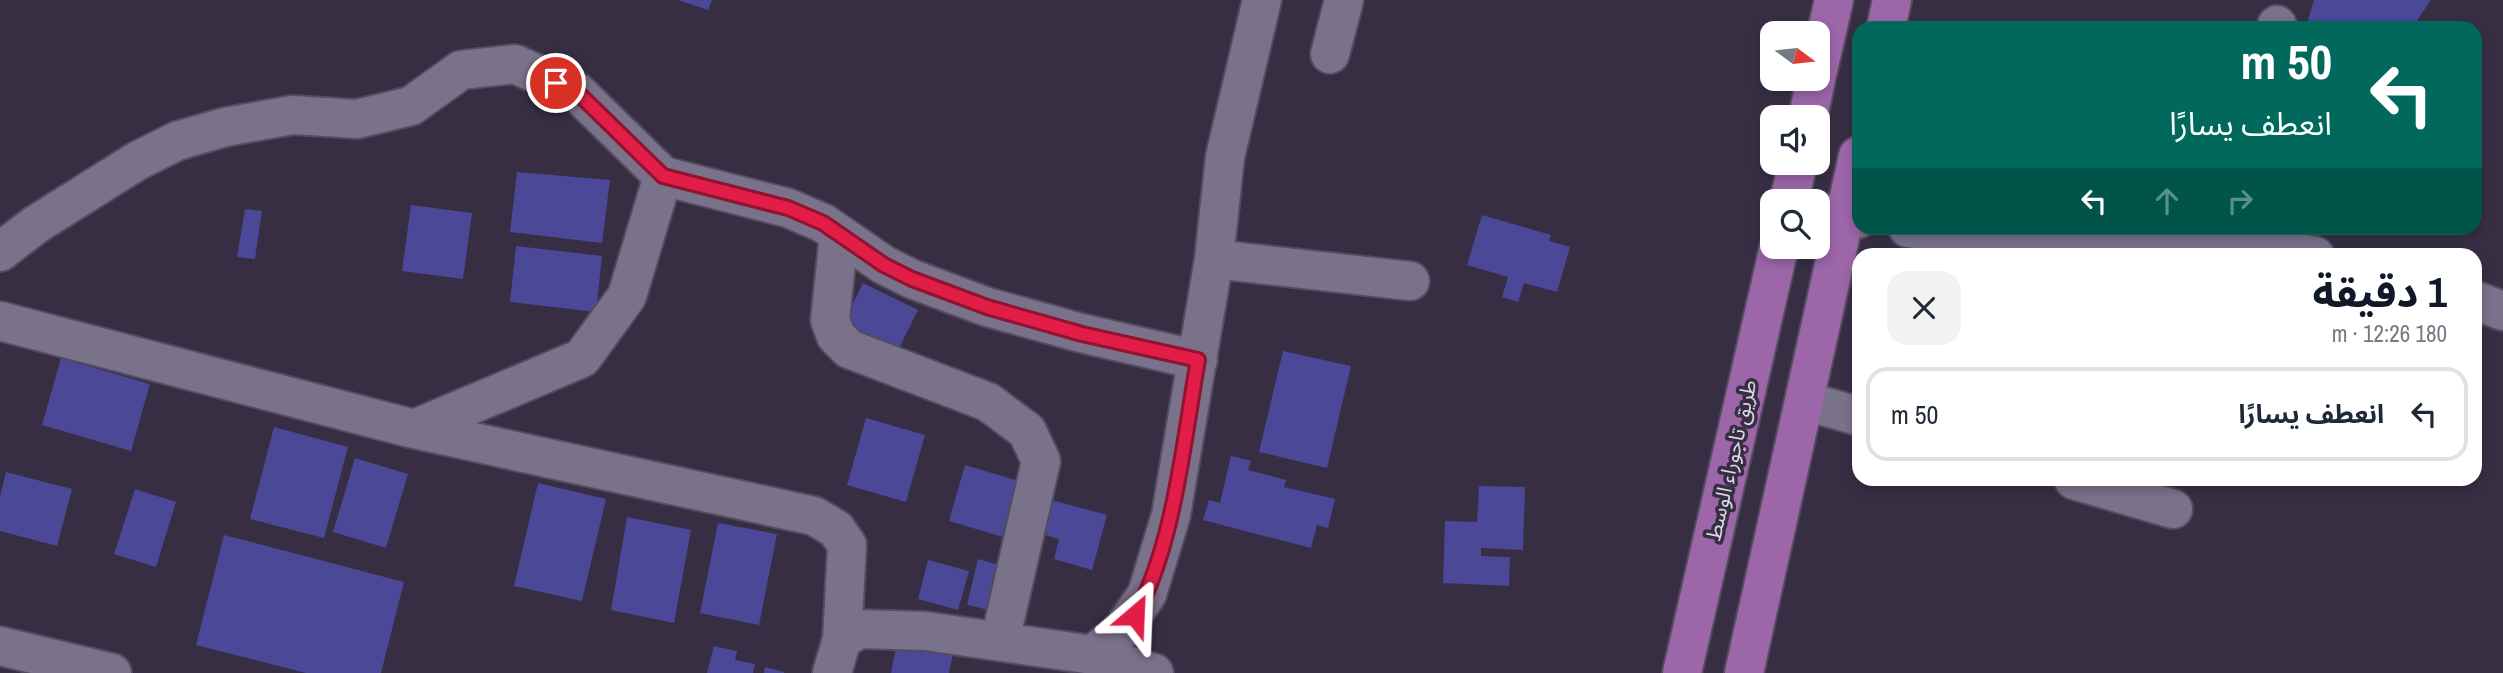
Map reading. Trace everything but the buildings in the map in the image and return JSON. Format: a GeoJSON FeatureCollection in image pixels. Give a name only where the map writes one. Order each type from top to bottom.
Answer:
{"type":"FeatureCollection","features":[{"type":"Feature","properties":{"kind":"main road"},"geometry":{"type":"LineString","coordinates":[[1829,21],[1834,0]]}},
{"type":"Feature","properties":{"kind":"main road"},"geometry":{"type":"LineString","coordinates":[[1888,21],[1892,0]]}},
{"type":"Feature","properties":{"kind":"main road"},"geometry":{"type":"LineString","coordinates":[[1744,673],[1805,401],[1841,216],[1852,177]]}},
{"type":"Feature","properties":{"kind":"main road","name":"طريق تاجوراء الوسط"},"geometry":{"type":"LineString","coordinates":[[1682,673],[1776,259]]}},
{"type":"Feature","properties":{"kind":"street"},"geometry":{"type":"LineString","coordinates":[[1093,655],[1122,630],[1147,594],[1171,515],[1214,259],[1225,157],[1262,0]]}},
{"type":"Feature","properties":{"kind":"street"},"geometry":{"type":"LineString","coordinates":[[1330,54],[1344,0]]}},
{"type":"Feature","properties":{"kind":"street"},"geometry":{"type":"LineString","coordinates":[[0,252],[137,161],[177,141],[225,127],[293,115],[357,119],[411,106],[461,70],[515,64],[577,92],[663,176],[788,208],[823,223],[884,265],[912,279],[987,307],[1082,334],[1198,360]]}},
{"type":"Feature","properties":{"kind":"street"},"geometry":{"type":"LineString","coordinates":[[414,429],[582,358],[627,296],[663,176]]}},
{"type":"Feature","properties":{"kind":"street"},"geometry":{"type":"LineString","coordinates":[[839,235],[830,320],[836,336],[849,349],[988,402],[1027,431],[1041,461],[1000,641]]}},
{"type":"Feature","properties":{"kind":"street"},"geometry":{"type":"LineString","coordinates":[[1967,235],[2035,243],[2128,247],[2218,237],[2275,248]]}},
{"type":"Feature","properties":{"kind":"street"},"geometry":{"type":"LineString","coordinates":[[1214,259],[1410,281]]}},
{"type":"Feature","properties":{"kind":"street"},"geometry":{"type":"LineString","coordinates":[[2482,303],[2503,311]]}},
{"type":"Feature","properties":{"kind":"street"},"geometry":{"type":"LineString","coordinates":[[0,321],[414,429],[814,516],[836,529],[847,545],[837,656]]}},
{"type":"Feature","properties":{"kind":"street"},"geometry":{"type":"LineString","coordinates":[[1805,401],[1852,414]]}},
{"type":"Feature","properties":{"kind":"street"},"geometry":{"type":"LineString","coordinates":[[2094,486],[2173,509]]}},
{"type":"Feature","properties":{"kind":"street"},"geometry":{"type":"LineString","coordinates":[[837,656],[860,629],[925,631],[1093,655],[1154,673]]}},
{"type":"Feature","properties":{"kind":"street"},"geometry":{"type":"LineString","coordinates":[[0,646],[112,673]]}},
{"type":"Feature","properties":{"kind":"route"},"geometry":{"type":"LineString","coordinates":[[556,83],[577,92],[663,176],[788,208],[823,223],[859,250],[912,279],[987,307],[1082,334],[1198,360],[1171,515],[1147,594],[1135,615]]}}]}
